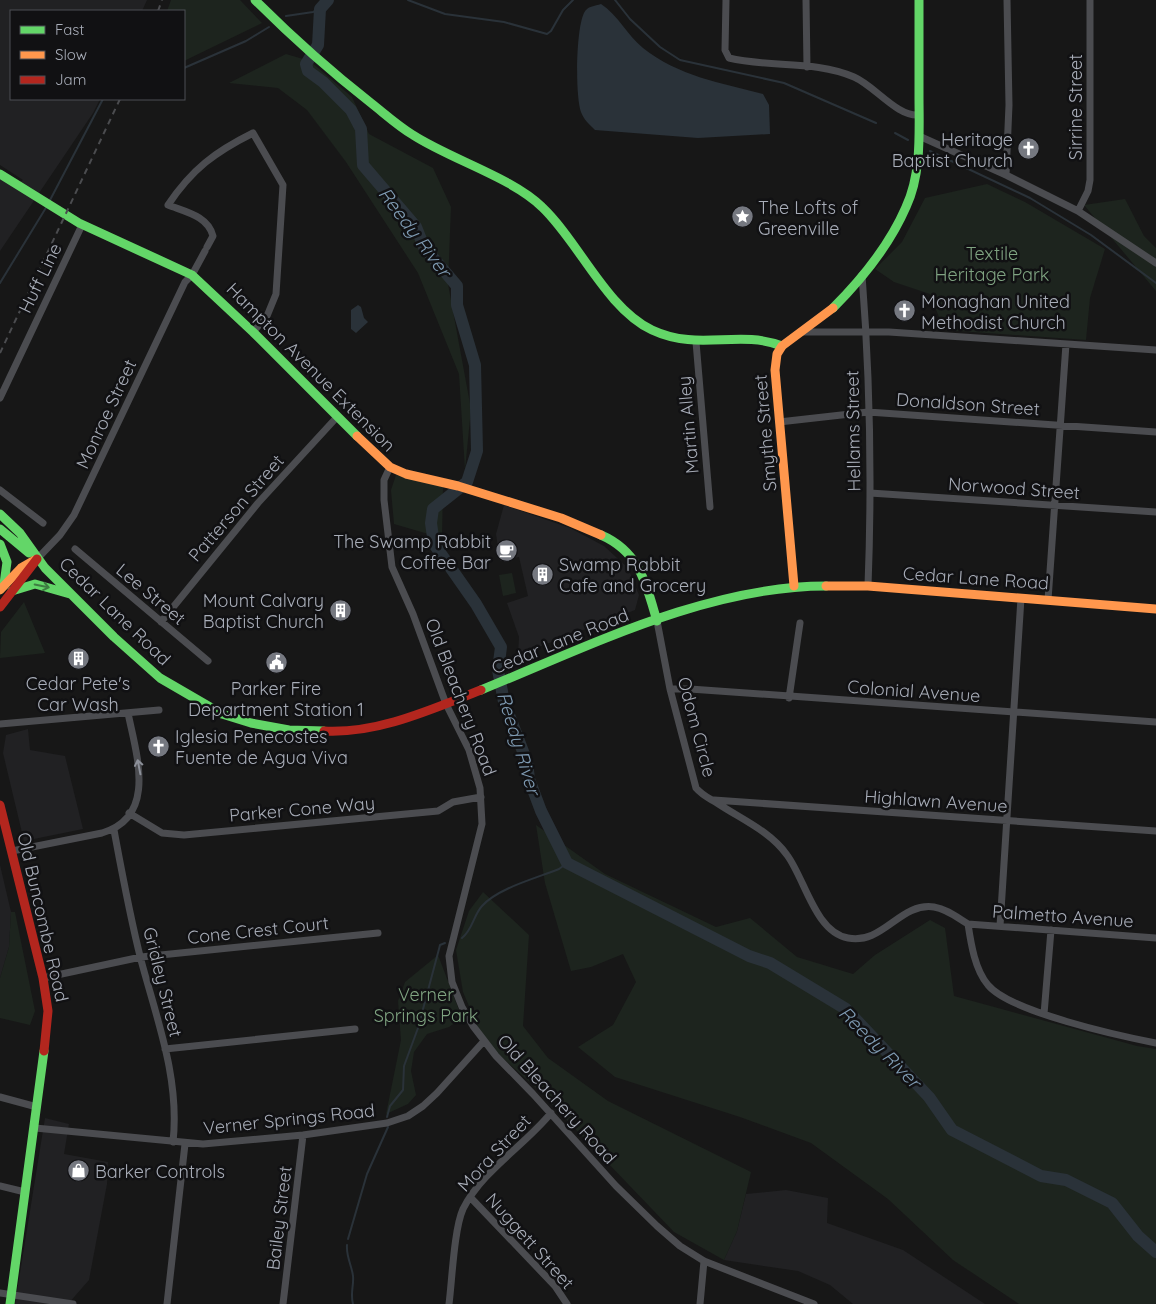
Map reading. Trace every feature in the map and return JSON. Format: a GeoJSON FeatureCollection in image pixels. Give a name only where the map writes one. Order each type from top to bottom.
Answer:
{"type":"FeatureCollection","features":[{"type":"Feature","properties":{"kind":"street"},"geometry":{"type":"LineString","coordinates":[[255,0],[334,74],[411,134],[439,151],[511,185],[542,206],[622,309],[637,322],[665,335],[696,342],[753,337],[762,338],[782,346],[839,302],[890,237],[906,206],[916,173],[919,136],[919,0]]}},
{"type":"Feature","properties":{"kind":"street"},"geometry":{"type":"LineString","coordinates":[[726,0],[725,50],[729,58],[833,70],[856,78],[904,114],[919,115]]}},
{"type":"Feature","properties":{"kind":"street"},"geometry":{"type":"LineString","coordinates":[[806,0],[807,67]]}},
{"type":"Feature","properties":{"kind":"street"},"geometry":{"type":"LineString","coordinates":[[1006,175],[1008,105],[1007,0]]}},
{"type":"Feature","properties":{"kind":"street","name":"Sirrine Street"},"geometry":{"type":"LineString","coordinates":[[1078,211],[1088,191],[1090,180],[1090,0]]}},
{"type":"Feature","properties":{"kind":"street","name":"Monroe Street"},"geometry":{"type":"LineString","coordinates":[[37,559],[60,535],[74,515],[184,282],[192,275],[213,236],[210,226],[202,219],[168,205],[184,180],[221,149],[253,133],[283,185],[276,294],[267,316],[254,332]]}},
{"type":"Feature","properties":{"kind":"street"},"geometry":{"type":"LineString","coordinates":[[919,136],[1006,175],[1078,211],[1156,263]]}},
{"type":"Feature","properties":{"kind":"street","name":"Hampton Avenue Extension"},"geometry":{"type":"LineString","coordinates":[[0,174],[82,225],[192,275],[254,332],[337,417],[390,467],[406,474],[458,486],[561,518],[610,539],[634,559],[643,576],[657,621]]}},
{"type":"Feature","properties":{"kind":"street","name":"Huff Line"},"geometry":{"type":"LineString","coordinates":[[0,398],[82,225]]}},
{"type":"Feature","properties":{"kind":"street","name":"Hellams Street"},"geometry":{"type":"LineString","coordinates":[[862,275],[866,332],[870,493],[868,586]]}},
{"type":"Feature","properties":{"kind":"street"},"geometry":{"type":"LineString","coordinates":[[800,332],[866,332],[1156,350]]}},
{"type":"Feature","properties":{"kind":"street","name":"Martin Alley"},"geometry":{"type":"LineString","coordinates":[[696,342],[710,507]]}},
{"type":"Feature","properties":{"kind":"street"},"geometry":{"type":"LineString","coordinates":[[1048,600],[1066,344]]}},
{"type":"Feature","properties":{"kind":"street","name":"Smythe Street"},"geometry":{"type":"LineString","coordinates":[[782,346],[777,354],[775,370],[794,586]]}},
{"type":"Feature","properties":{"kind":"street","name":"Donaldson Street"},"geometry":{"type":"LineString","coordinates":[[779,422],[868,412],[1156,432]]}},
{"type":"Feature","properties":{"kind":"street","name":"Patterson Street"},"geometry":{"type":"LineString","coordinates":[[161,622],[258,503],[337,417]]}},
{"type":"Feature","properties":{"kind":"street","name":"Old Bleachery Road"},"geometry":{"type":"LineString","coordinates":[[390,467],[384,480],[384,500],[392,567],[413,614],[446,704],[469,750],[481,797],[482,824],[451,943],[450,968],[458,998],[473,1026],[496,1056],[641,1212],[680,1246],[704,1261],[814,1304]]}},
{"type":"Feature","properties":{"kind":"street"},"geometry":{"type":"LineString","coordinates":[[0,490],[43,523]]}},
{"type":"Feature","properties":{"kind":"street","name":"Norwood Street"},"geometry":{"type":"LineString","coordinates":[[870,493],[1156,512]]}},
{"type":"Feature","properties":{"kind":"street"},"geometry":{"type":"LineString","coordinates":[[0,514],[20,533],[37,559]]}},
{"type":"Feature","properties":{"kind":"street"},"geometry":{"type":"LineString","coordinates":[[0,529],[37,559]]}},
{"type":"Feature","properties":{"kind":"street"},"geometry":{"type":"LineString","coordinates":[[0,544],[5,551],[7,562],[2,588]]}},
{"type":"Feature","properties":{"kind":"street","name":"Lee Street"},"geometry":{"type":"LineString","coordinates":[[75,549],[208,661]]}},
{"type":"Feature","properties":{"kind":"street"},"geometry":{"type":"LineString","coordinates":[[2,588],[21,568],[37,559]]}},
{"type":"Feature","properties":{"kind":"street"},"geometry":{"type":"LineString","coordinates":[[0,607],[37,559]]}},
{"type":"Feature","properties":{"kind":"street","name":"Cedar Lane Road"},"geometry":{"type":"LineString","coordinates":[[37,559],[160,678],[222,714],[251,723],[289,730],[346,731],[370,728],[446,704],[657,621],[722,599],[794,586],[868,586],[1156,609]]}},
{"type":"Feature","properties":{"kind":"street"},"geometry":{"type":"LineString","coordinates":[[12,591],[35,584],[72,594]]}},
{"type":"Feature","properties":{"kind":"street"},"geometry":{"type":"LineString","coordinates":[[1000,926],[1021,598]]}},
{"type":"Feature","properties":{"kind":"street","name":"Odom Circle"},"geometry":{"type":"LineString","coordinates":[[657,621],[670,690],[696,788],[704,796],[761,830],[781,846],[794,866],[822,920],[838,935],[854,939],[869,937],[905,913],[925,907],[944,910],[968,924]]}},
{"type":"Feature","properties":{"kind":"street"},"geometry":{"type":"LineString","coordinates":[[788,698],[800,623]]}},
{"type":"Feature","properties":{"kind":"street","name":"Colonial Avenue"},"geometry":{"type":"LineString","coordinates":[[670,690],[690,689],[788,698],[1156,722]]}},
{"type":"Feature","properties":{"kind":"street"},"geometry":{"type":"LineString","coordinates":[[0,724],[159,710]]}},
{"type":"Feature","properties":{"kind":"street"},"geometry":{"type":"LineString","coordinates":[[12,851],[114,830],[129,813],[139,794],[141,780],[128,713]]}},
{"type":"Feature","properties":{"kind":"street","name":"Parker Cone Way"},"geometry":{"type":"LineString","coordinates":[[129,813],[162,832],[184,835],[438,811],[453,802],[481,797]]}},
{"type":"Feature","properties":{"kind":"street","name":"Highlawn Avenue"},"geometry":{"type":"LineString","coordinates":[[713,800],[1156,831]]}},
{"type":"Feature","properties":{"kind":"street","name":"Old Buncombe Road"},"geometry":{"type":"LineString","coordinates":[[0,806],[43,978],[48,1024],[10,1300]]}},
{"type":"Feature","properties":{"kind":"street","name":"Gridley Street"},"geometry":{"type":"LineString","coordinates":[[114,830],[141,957],[165,1049],[175,1098],[173,1142]]}},
{"type":"Feature","properties":{"kind":"street"},"geometry":{"type":"LineString","coordinates":[[968,924],[979,969],[988,986],[1005,998],[1044,1014],[1156,1043]]}},
{"type":"Feature","properties":{"kind":"street","name":"Palmetto Avenue"},"geometry":{"type":"LineString","coordinates":[[968,924],[1156,938]]}},
{"type":"Feature","properties":{"kind":"street"},"geometry":{"type":"LineString","coordinates":[[1044,1014],[1051,930]]}},
{"type":"Feature","properties":{"kind":"street","name":"Cone Crest Court"},"geometry":{"type":"LineString","coordinates":[[43,978],[141,957],[378,933]]}},
{"type":"Feature","properties":{"kind":"street"},"geometry":{"type":"LineString","coordinates":[[165,1049],[354,1029]]}},
{"type":"Feature","properties":{"kind":"street","name":"Verner Springs Road"},"geometry":{"type":"LineString","coordinates":[[35,1128],[185,1144],[230,1144],[387,1123],[408,1116],[437,1093],[484,1041]]}},
{"type":"Feature","properties":{"kind":"street"},"geometry":{"type":"LineString","coordinates":[[0,1098],[37,1107]]}},
{"type":"Feature","properties":{"kind":"street","name":"Mora Street"},"geometry":{"type":"LineString","coordinates":[[449,1304],[459,1223],[464,1208],[493,1172],[551,1113]]}},
{"type":"Feature","properties":{"kind":"street","name":"Bailey Street"},"geometry":{"type":"LineString","coordinates":[[284,1304],[303,1135]]}},
{"type":"Feature","properties":{"kind":"street"},"geometry":{"type":"LineString","coordinates":[[167,1304],[185,1144]]}},
{"type":"Feature","properties":{"kind":"street"},"geometry":{"type":"LineString","coordinates":[[0,1186],[25,1192]]}},
{"type":"Feature","properties":{"kind":"street","name":"Nuggett Street"},"geometry":{"type":"LineString","coordinates":[[471,1198],[555,1286],[567,1304]]}},
{"type":"Feature","properties":{"kind":"street"},"geometry":{"type":"LineString","coordinates":[[700,1304],[704,1261]]}},
{"type":"Feature","properties":{"kind":"street"},"geometry":{"type":"LineString","coordinates":[[0,1293],[10,1300],[72,1304]]}},
{"type":"Feature","properties":{"kind":"shaded area"},"geometry":{"type":"Polygon","coordinates":[[[0,0],[147,0],[142,10],[10,10],[10,100],[100,100],[93,113],[0,251],[0,177],[14,186],[23,180],[0,165],[0,0]]]}},
{"type":"Feature","properties":{"kind":"shaded area"},"geometry":{"type":"Polygon","coordinates":[[[601,4],[643,48],[656,58],[685,72],[763,94],[769,105],[770,134],[698,138],[595,130],[587,122],[579,104],[577,77],[578,47],[581,21],[585,11],[601,4]]]}},
{"type":"Feature","properties":{"kind":"shaded area"},"geometry":{"type":"Polygon","coordinates":[[[358,305],[361,307],[364,318],[368,322],[356,333],[351,329],[351,310],[358,305]]]}},
{"type":"Feature","properties":{"kind":"shaded area"},"geometry":{"type":"Polygon","coordinates":[[[504,505],[570,528],[604,546],[628,568],[639,595],[635,610],[518,655],[519,637],[507,603],[528,596],[519,557],[500,561],[496,534],[504,505]]]}},
{"type":"Feature","properties":{"kind":"shaded area"},"geometry":{"type":"Polygon","coordinates":[[[28,729],[30,750],[65,756],[83,829],[24,841],[3,753],[6,735],[28,729]]]}},
{"type":"Feature","properties":{"kind":"shaded area"},"geometry":{"type":"Polygon","coordinates":[[[0,865],[11,912],[9,947],[0,978],[0,865]]]}},
{"type":"Feature","properties":{"kind":"shaded area"},"geometry":{"type":"Polygon","coordinates":[[[45,1118],[69,1124],[64,1154],[108,1162],[107,1184],[89,1280],[68,1304],[15,1304],[45,1118]]]}},
{"type":"Feature","properties":{"kind":"shaded area"},"geometry":{"type":"Polygon","coordinates":[[[786,1190],[828,1198],[827,1223],[903,1250],[985,1304],[853,1304],[830,1285],[798,1271],[724,1260],[737,1231],[746,1194],[786,1190]]]}},
{"type":"Feature","properties":{"kind":"green space"},"geometry":{"type":"Polygon","coordinates":[[[171,0],[240,0],[262,23],[185,61],[185,10],[167,10],[171,0]]]}},
{"type":"Feature","properties":{"kind":"green space"},"geometry":{"type":"Polygon","coordinates":[[[286,54],[310,61],[352,97],[369,134],[433,168],[451,207],[448,284],[471,409],[465,470],[459,374],[418,273],[346,162],[307,110],[278,88],[229,83],[286,54]]]}},
{"type":"Feature","properties":{"kind":"green space","name":"Textile Heritage Park"},"geometry":{"type":"Polygon","coordinates":[[[987,184],[1025,202],[1105,249],[1090,298],[1086,340],[944,330],[930,294],[894,282],[875,269],[902,242],[925,198],[987,184]]]}},
{"type":"Feature","properties":{"kind":"green space"},"geometry":{"type":"Polygon","coordinates":[[[1125,199],[1144,236],[1156,248],[1156,291],[1084,205],[1125,199]]]}},
{"type":"Feature","properties":{"kind":"green space"},"geometry":{"type":"Polygon","coordinates":[[[396,475],[443,486],[442,538],[394,524],[391,490],[396,475]]]}},
{"type":"Feature","properties":{"kind":"green space"},"geometry":{"type":"Polygon","coordinates":[[[512,573],[516,593],[503,596],[499,575],[512,573]]]}},
{"type":"Feature","properties":{"kind":"green space"},"geometry":{"type":"Polygon","coordinates":[[[24,602],[45,653],[0,658],[1,632],[24,602]]]}},
{"type":"Feature","properties":{"kind":"green space"},"geometry":{"type":"Polygon","coordinates":[[[536,825],[605,874],[716,927],[750,918],[797,957],[853,974],[875,955],[930,920],[945,928],[954,996],[1137,1046],[1156,1049],[1156,1304],[1019,1304],[953,1260],[888,1199],[811,1143],[740,1117],[615,1077],[578,1047],[613,1025],[636,982],[623,954],[591,967],[571,971],[545,883],[536,825]]]}},
{"type":"Feature","properties":{"kind":"green space"},"geometry":{"type":"Polygon","coordinates":[[[483,892],[529,935],[523,1026],[548,1058],[608,1101],[751,1172],[737,1231],[724,1260],[674,1232],[535,1087],[484,1041],[463,992],[456,950],[469,911],[483,892]]]}},
{"type":"Feature","properties":{"kind":"green space"},"geometry":{"type":"Polygon","coordinates":[[[11,912],[15,912],[35,1011],[30,1025],[0,1018],[0,978],[9,947],[11,912]]]}},
{"type":"Feature","properties":{"kind":"green space","name":"Verner Springs Park"},"geometry":{"type":"Polygon","coordinates":[[[438,955],[462,1018],[449,1027],[427,1034],[414,1052],[411,1071],[416,1095],[408,1104],[386,1114],[401,1040],[398,1001],[405,982],[438,955]]]}},
{"type":"Feature","properties":{"kind":"waterway","name":"Reedy River"},"geometry":{"type":"LineString","coordinates":[[328,0],[320,9],[318,45],[306,64],[308,71],[323,82],[351,110],[361,129],[363,165],[416,227],[424,247],[457,286],[457,305],[475,365],[477,451],[467,482],[433,509],[431,523],[434,544],[476,604],[501,647],[498,670],[504,702],[527,762],[529,779],[541,811],[567,863],[749,956],[770,963],[846,1009],[929,1097],[952,1130],[1041,1176],[1066,1180],[1112,1203],[1138,1236],[1156,1252]]}},
{"type":"Feature","properties":{"kind":"waterway"},"geometry":{"type":"LineString","coordinates":[[408,0],[445,14],[504,22],[547,34],[551,31],[563,10],[573,0]]}},
{"type":"Feature","properties":{"kind":"waterway"},"geometry":{"type":"LineString","coordinates":[[615,0],[630,19],[660,47],[680,60],[784,83],[876,123]]}},
{"type":"Feature","properties":{"kind":"waterway"},"geometry":{"type":"LineString","coordinates":[[286,16],[313,12],[320,9]]}},
{"type":"Feature","properties":{"kind":"waterway"},"geometry":{"type":"LineString","coordinates":[[185,68],[246,41],[269,27]]}},
{"type":"Feature","properties":{"kind":"waterway"},"geometry":{"type":"LineString","coordinates":[[49,202],[102,100]]}},
{"type":"Feature","properties":{"kind":"waterway"},"geometry":{"type":"LineString","coordinates":[[895,133],[908,140]]}},
{"type":"Feature","properties":{"kind":"waterway"},"geometry":{"type":"LineString","coordinates":[[930,151],[1030,198],[1091,235],[1156,283]]}},
{"type":"Feature","properties":{"kind":"waterway"},"geometry":{"type":"LineString","coordinates":[[0,283],[47,206]]}},
{"type":"Feature","properties":{"kind":"waterway"},"geometry":{"type":"LineString","coordinates":[[462,938],[479,910],[489,900],[508,889],[559,869],[567,863]]}},
{"type":"Feature","properties":{"kind":"waterway"},"geometry":{"type":"LineString","coordinates":[[387,1117],[390,1106],[403,1090],[404,1066],[418,1028],[440,945],[445,943]]}},
{"type":"Feature","properties":{"kind":"waterway"},"geometry":{"type":"LineString","coordinates":[[348,1239],[367,1174],[388,1127]]}},
{"type":"Feature","properties":{"kind":"waterway"},"geometry":{"type":"LineString","coordinates":[[347,1245],[347,1254],[353,1276],[353,1304]]}},
{"type":"Feature","properties":{"kind":"waterway","name":"Reedy River"},"geometry":{"type":"LineString","coordinates":[[1153,1250],[1156,1257]]}},
{"type":"Feature","properties":{"kind":"railway"},"geometry":{"type":"LineString","coordinates":[[158,10],[162,0]]}},
{"type":"Feature","properties":{"kind":"railway"},"geometry":{"type":"LineString","coordinates":[[0,353],[120,100]]}},
{"type":"Feature","properties":{"kind":"traffic: fast"},"geometry":{"type":"LineString","coordinates":[[255,0],[326,66],[402,128],[428,144],[515,187],[542,207],[555,221],[607,291],[636,320],[652,330],[669,336],[702,340],[750,339],[782,346]]}},
{"type":"Feature","properties":{"kind":"traffic: fast"},"geometry":{"type":"LineString","coordinates":[[833,308],[854,286],[892,234],[906,207],[915,180],[919,152],[919,0]]}},
{"type":"Feature","properties":{"kind":"traffic: fast"},"geometry":{"type":"LineString","coordinates":[[0,174],[79,223],[192,275],[253,332],[357,436]]}},
{"type":"Feature","properties":{"kind":"traffic: fast"},"geometry":{"type":"LineString","coordinates":[[0,514],[20,533],[45,568],[114,637],[160,678],[222,714],[251,723],[289,730],[324,731]]}},
{"type":"Feature","properties":{"kind":"traffic: fast"},"geometry":{"type":"LineString","coordinates":[[0,529],[29,553]]}},
{"type":"Feature","properties":{"kind":"traffic: fast"},"geometry":{"type":"LineString","coordinates":[[601,535],[625,550],[640,570],[657,621]]}},
{"type":"Feature","properties":{"kind":"traffic: fast"},"geometry":{"type":"LineString","coordinates":[[0,544],[7,562],[4,584]]}},
{"type":"Feature","properties":{"kind":"traffic: fast"},"geometry":{"type":"LineString","coordinates":[[12,591],[35,584],[70,594]]}},
{"type":"Feature","properties":{"kind":"traffic: fast"},"geometry":{"type":"LineString","coordinates":[[481,690],[607,638],[693,607],[738,596],[782,589],[826,586]]}},
{"type":"Feature","properties":{"kind":"traffic: fast"},"geometry":{"type":"LineString","coordinates":[[10,1304],[44,1051]]}},
{"type":"Feature","properties":{"kind":"traffic: slow"},"geometry":{"type":"LineString","coordinates":[[794,586],[775,370],[777,354],[782,346],[833,308]]}},
{"type":"Feature","properties":{"kind":"traffic: slow"},"geometry":{"type":"LineString","coordinates":[[357,436],[390,467],[406,474],[458,486],[561,518],[601,535]]}},
{"type":"Feature","properties":{"kind":"traffic: slow"},"geometry":{"type":"LineString","coordinates":[[0,590],[21,568],[35,560]]}},
{"type":"Feature","properties":{"kind":"traffic: slow"},"geometry":{"type":"LineString","coordinates":[[826,586],[868,586],[1156,609]]}},
{"type":"Feature","properties":{"kind":"traffic: jam"},"geometry":{"type":"LineString","coordinates":[[0,607],[37,559]]}},
{"type":"Feature","properties":{"kind":"traffic: jam"},"geometry":{"type":"LineString","coordinates":[[324,731],[364,729],[404,719],[481,690]]}},
{"type":"Feature","properties":{"kind":"traffic: jam"},"geometry":{"type":"LineString","coordinates":[[0,805],[43,978],[48,1011],[44,1051]]}},
{"type":"Feature","properties":{"kind":"place","name":"Heritage Baptist Church"},"geometry":{"type":"Point","coordinates":[1029,149]}},
{"type":"Feature","properties":{"kind":"place","name":"The Lofts of Greenville"},"geometry":{"type":"Point","coordinates":[742,217]}},
{"type":"Feature","properties":{"kind":"place","name":"Monaghan United Methodist Church"},"geometry":{"type":"Point","coordinates":[905,311]}},
{"type":"Feature","properties":{"kind":"place","name":"The Swamp Rabbit Coffee Bar"},"geometry":{"type":"Point","coordinates":[507,551]}},
{"type":"Feature","properties":{"kind":"place","name":"Swamp Rabbit Cafe and Grocery"},"geometry":{"type":"Point","coordinates":[543,574]}},
{"type":"Feature","properties":{"kind":"place","name":"Mount Calvary Baptist Church"},"geometry":{"type":"Point","coordinates":[340,610]}},
{"type":"Feature","properties":{"kind":"place","name":"Cedar Pete's Car Wash"},"geometry":{"type":"Point","coordinates":[78,658]}},
{"type":"Feature","properties":{"kind":"place","name":"Parker Fire Department Station 1"},"geometry":{"type":"Point","coordinates":[276,663]}},
{"type":"Feature","properties":{"kind":"place","name":"Iglesia Penecostes Fuente de Agua Viva"},"geometry":{"type":"Point","coordinates":[159,746]}},
{"type":"Feature","properties":{"kind":"place","name":"Barker Controls"},"geometry":{"type":"Point","coordinates":[79,1171]}}]}
